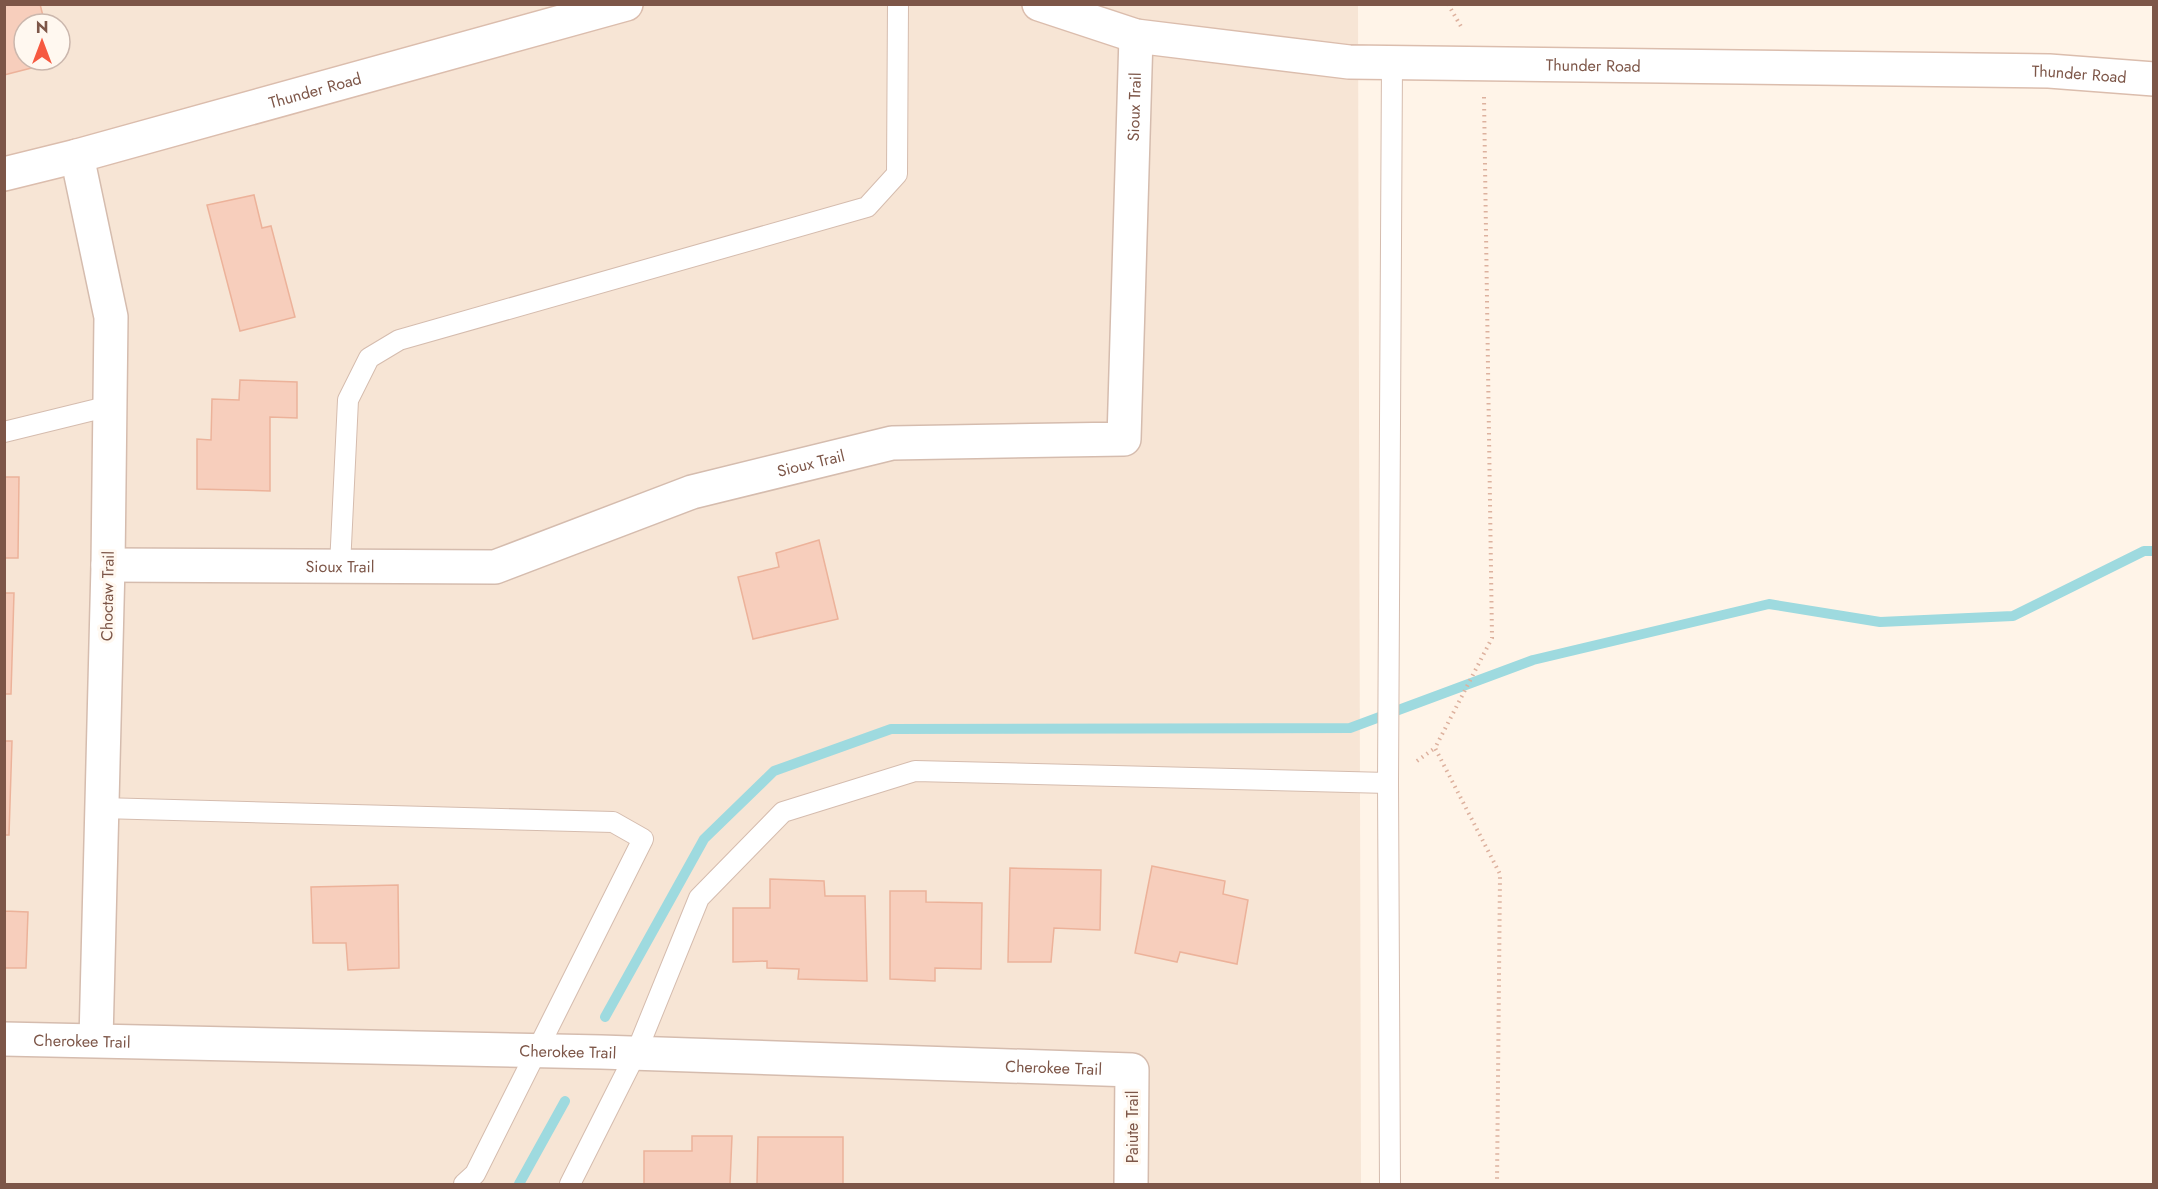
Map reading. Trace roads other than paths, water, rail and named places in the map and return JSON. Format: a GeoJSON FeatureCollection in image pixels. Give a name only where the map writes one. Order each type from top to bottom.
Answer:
{"type":"FeatureCollection","features":[{"type":"Feature","properties":{"kind":"street","name":"Thunder Road"},"geometry":{"type":"LineString","coordinates":[[4,174],[77,156],[626,4]]}},
{"type":"Feature","properties":{"kind":"street","name":"Thunder Road"},"geometry":{"type":"LineString","coordinates":[[1050,6],[1136,36],[1349,62],[2049,71],[2154,79]]}},
{"type":"Feature","properties":{"kind":"street","name":"Sioux Trail"},"geometry":{"type":"LineString","coordinates":[[108,565],[495,567],[692,492],[892,443],[1124,439],[1136,36]]}},
{"type":"Feature","properties":{"kind":"street","name":"Choctaw Trail"},"geometry":{"type":"LineString","coordinates":[[77,156],[111,317],[108,565],[96,1040]]}},
{"type":"Feature","properties":{"kind":"street","name":"Cherokee Trail"},"geometry":{"type":"LineString","coordinates":[[4,1039],[537,1050],[1132,1070]]}},
{"type":"Feature","properties":{"kind":"street","name":"Paiute Trail"},"geometry":{"type":"LineString","coordinates":[[1131,1185],[1132,1070]]}},
{"type":"Feature","properties":{"kind":"lane"},"geometry":{"type":"LineString","coordinates":[[340,566],[348,400],[369,358],[399,340],[867,207],[897,174],[898,4]]}},
{"type":"Feature","properties":{"kind":"lane"},"geometry":{"type":"LineString","coordinates":[[1390,1185],[1388,783],[1392,62]]}},
{"type":"Feature","properties":{"kind":"lane"},"geometry":{"type":"LineString","coordinates":[[4,432],[110,406]]}},
{"type":"Feature","properties":{"kind":"lane"},"geometry":{"type":"LineString","coordinates":[[570,1185],[636,1053],[699,898],[783,812],[915,771],[1388,783]]}},
{"type":"Feature","properties":{"kind":"lane"},"geometry":{"type":"LineString","coordinates":[[101,808],[613,822],[643,839],[475,1174],[464,1185]]}},
{"type":"Feature","properties":{"kind":"waterway"},"geometry":{"type":"LineString","coordinates":[[605,1017],[704,839],[774,771],[891,729],[1350,728],[1533,660],[1769,604],[1880,622],[2013,616],[2144,551],[2154,551]]}},
{"type":"Feature","properties":{"kind":"waterway"},"geometry":{"type":"LineString","coordinates":[[519,1184],[565,1101]]}}]}
